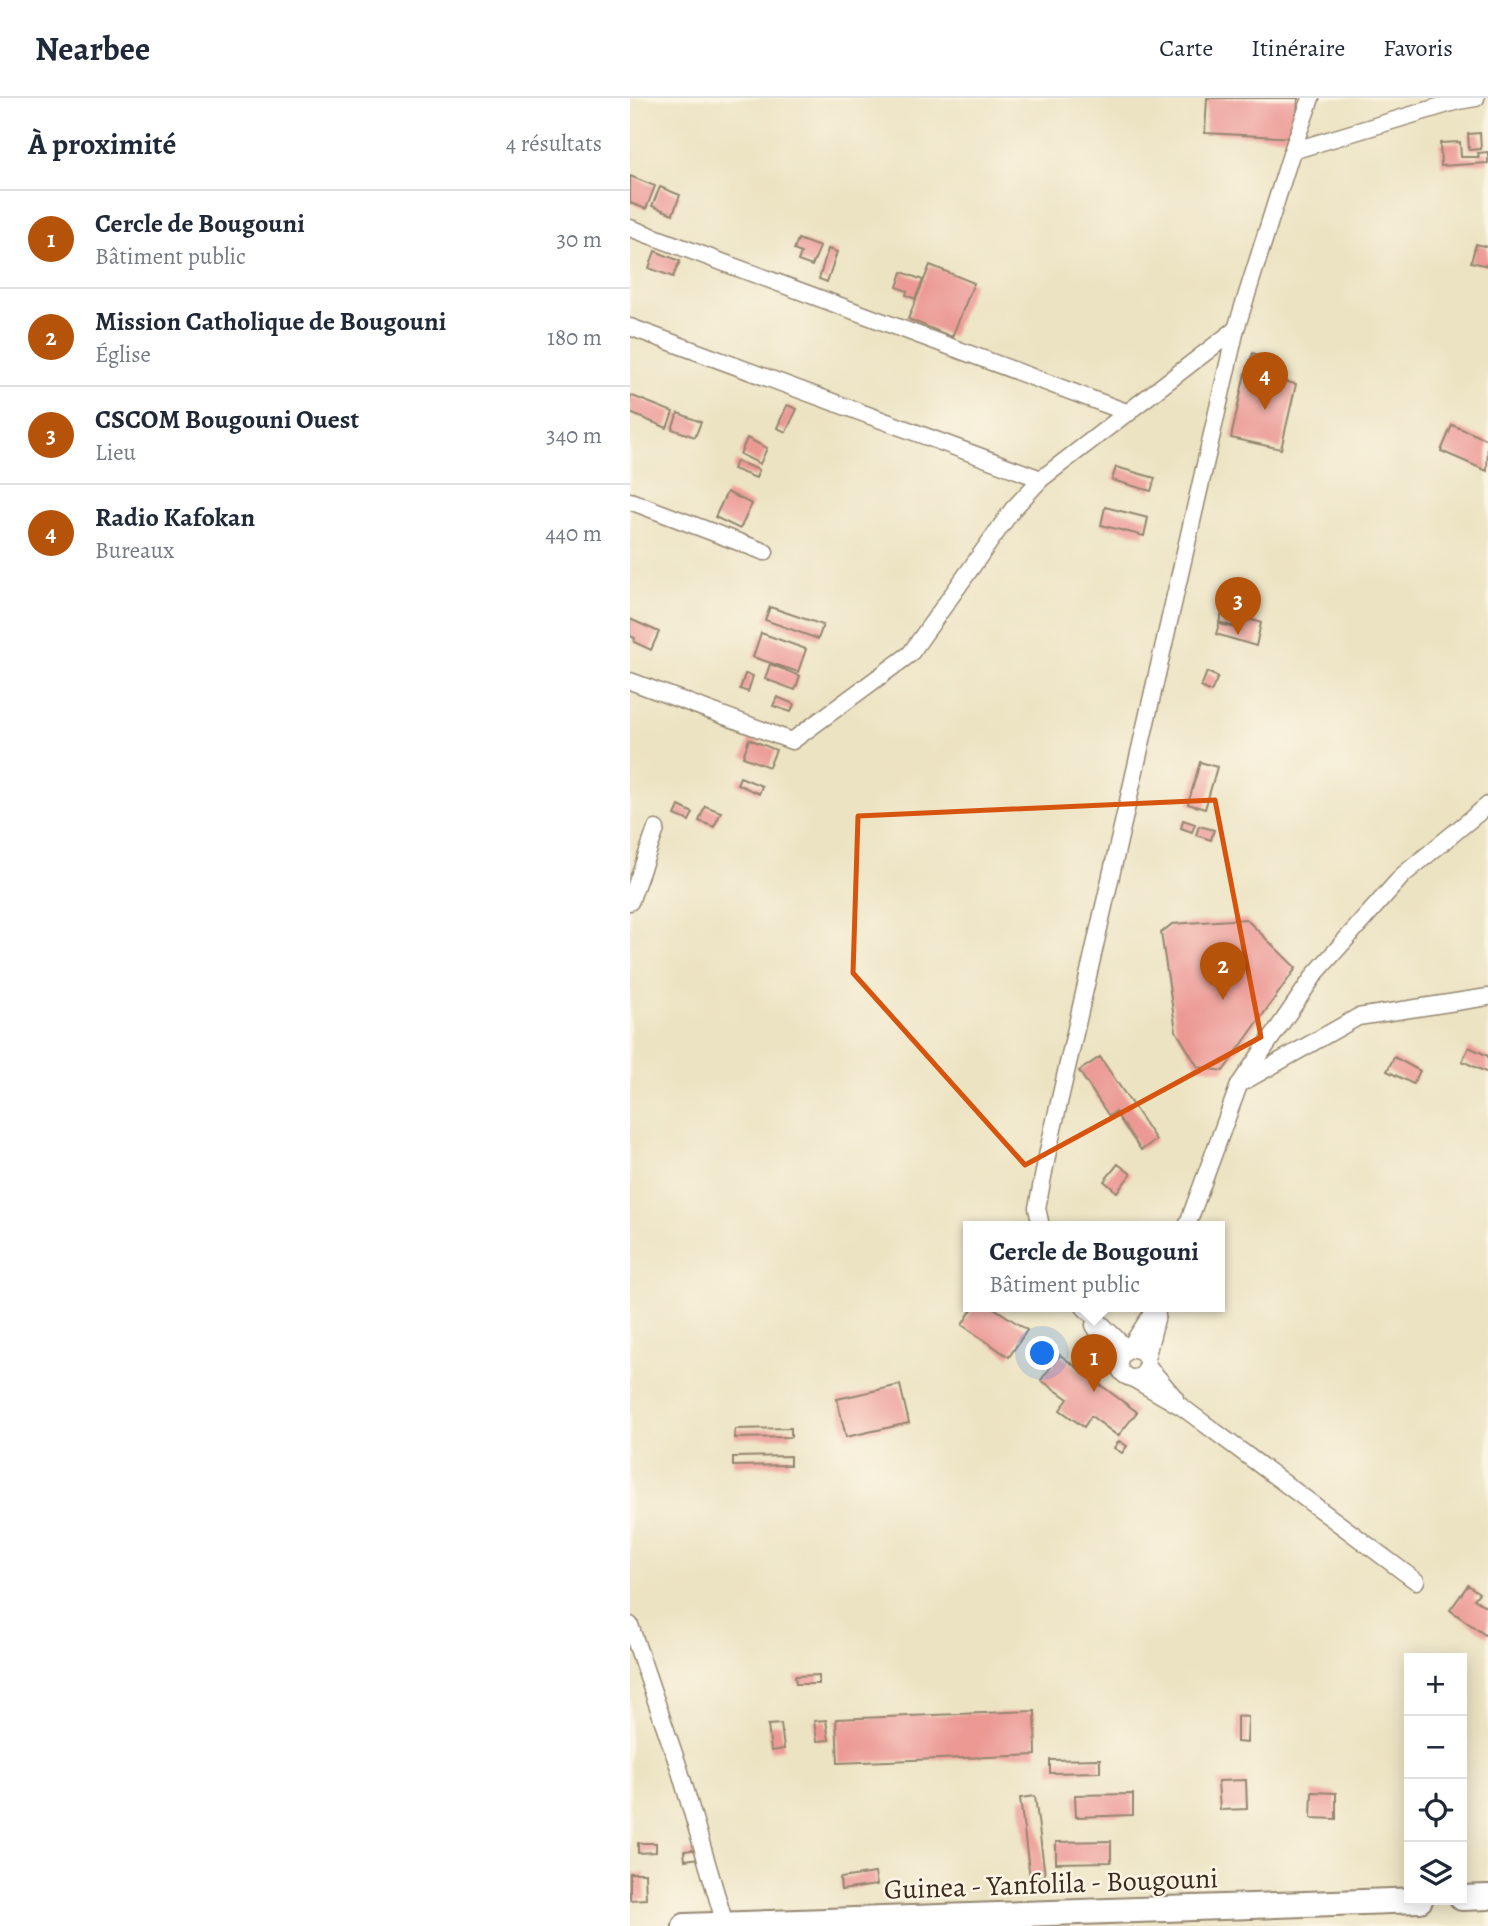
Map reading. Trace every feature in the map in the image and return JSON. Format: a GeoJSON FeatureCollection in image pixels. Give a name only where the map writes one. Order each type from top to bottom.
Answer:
{"type":"FeatureCollection","features":[{"type":"Feature","properties":{"kind":"main road"},"geometry":{"type":"LineString","coordinates":[[1467,1898],[1488,1897]]}},
{"type":"Feature","properties":{"kind":"main road","name":"Guinea - Yanfolila - Bougouni"},"geometry":{"type":"LineString","coordinates":[[685,1926],[1404,1901]]}},
{"type":"Feature","properties":{"kind":"street"},"geometry":{"type":"LineString","coordinates":[[1040,1221],[1037,1208],[1048,1150],[1237,329],[1311,98]]}},
{"type":"Feature","properties":{"kind":"street"},"geometry":{"type":"LineString","coordinates":[[1292,151],[1476,98]]}},
{"type":"Feature","properties":{"kind":"street"},"geometry":{"type":"LineString","coordinates":[[630,228],[1129,413]]}},
{"type":"Feature","properties":{"kind":"street"},"geometry":{"type":"LineString","coordinates":[[630,327],[1041,479]]}},
{"type":"Feature","properties":{"kind":"street"},"geometry":{"type":"LineString","coordinates":[[630,681],[792,741],[910,654],[1013,509],[1041,479],[1237,329]]}},
{"type":"Feature","properties":{"kind":"street"},"geometry":{"type":"LineString","coordinates":[[630,501],[765,552]]}},
{"type":"Feature","properties":{"kind":"street"},"geometry":{"type":"LineString","coordinates":[[1189,1221],[1239,1085],[1316,973],[1403,875],[1488,805]]}},
{"type":"Feature","properties":{"kind":"street"},"geometry":{"type":"LineString","coordinates":[[630,902],[656,829]]}},
{"type":"Feature","properties":{"kind":"street"},"geometry":{"type":"LineString","coordinates":[[1239,1085],[1358,1017],[1488,997]]}},
{"type":"Feature","properties":{"kind":"street"},"geometry":{"type":"LineString","coordinates":[[1087,1312],[1126,1373],[1182,1407],[1416,1581]]}},
{"type":"Feature","properties":{"kind":"street"},"geometry":{"type":"LineString","coordinates":[[1089,1312],[1128,1350],[1139,1351],[1182,1407]]}},
{"type":"Feature","properties":{"kind":"street"},"geometry":{"type":"LineString","coordinates":[[1126,1373],[1120,1358],[1154,1312]]}},
{"type":"Feature","properties":{"kind":"street"},"geometry":{"type":"LineString","coordinates":[[1126,1373],[1142,1374],[1157,1312]]}},
{"type":"Feature","properties":{"kind":"street"},"geometry":{"type":"LineString","coordinates":[[630,1625],[679,1768],[725,1924]]}},
{"type":"Feature","properties":{"kind":"highlighted area"},"geometry":{"type":"Polygon","coordinates":[[[1215,800],[1261,1037],[1025,1165],[853,973],[858,816],[1215,800]]]}},
{"type":"Feature","properties":{"kind":"building"},"geometry":{"type":"Polygon","coordinates":[[[1207,98],[1298,98],[1296,138],[1205,133],[1207,98]]]}},
{"type":"Feature","properties":{"kind":"building"},"geometry":{"type":"Polygon","coordinates":[[[1480,133],[1481,149],[1469,150],[1468,134],[1480,133]]]}},
{"type":"Feature","properties":{"kind":"building"},"geometry":{"type":"Polygon","coordinates":[[[1460,142],[1461,157],[1479,157],[1478,153],[1488,152],[1488,163],[1441,166],[1440,143],[1460,142]]]}},
{"type":"Feature","properties":{"kind":"building"},"geometry":{"type":"Polygon","coordinates":[[[630,176],[655,186],[646,209],[630,203],[630,176]]]}},
{"type":"Feature","properties":{"kind":"building"},"geometry":{"type":"Polygon","coordinates":[[[660,187],[680,195],[673,214],[652,206],[660,187]]]}},
{"type":"Feature","properties":{"kind":"building"},"geometry":{"type":"Polygon","coordinates":[[[798,239],[820,247],[812,266],[798,261],[801,253],[794,250],[798,239]]]}},
{"type":"Feature","properties":{"kind":"building"},"geometry":{"type":"Polygon","coordinates":[[[1476,244],[1488,247],[1488,266],[1471,262],[1476,244]]]}},
{"type":"Feature","properties":{"kind":"building"},"geometry":{"type":"Polygon","coordinates":[[[828,249],[837,252],[827,282],[819,279],[828,249]]]}},
{"type":"Feature","properties":{"kind":"building"},"geometry":{"type":"Polygon","coordinates":[[[655,251],[680,261],[673,277],[649,268],[655,251]]]}},
{"type":"Feature","properties":{"kind":"building"},"geometry":{"type":"Polygon","coordinates":[[[930,265],[974,283],[952,337],[908,319],[930,265]]]}},
{"type":"Feature","properties":{"kind":"building"},"geometry":{"type":"Polygon","coordinates":[[[902,272],[923,280],[915,299],[906,295],[907,291],[897,287],[902,272]]]}},
{"type":"Feature","properties":{"kind":"building"},"geometry":{"type":"Polygon","coordinates":[[[1253,353],[1261,356],[1258,363],[1250,360],[1253,353]]]}},
{"type":"Feature","properties":{"kind":"building"},"geometry":{"type":"Polygon","coordinates":[[[1245,373],[1296,384],[1281,449],[1231,438],[1245,373]]]}},
{"type":"Feature","properties":{"kind":"building"},"geometry":{"type":"Polygon","coordinates":[[[630,395],[673,412],[667,428],[630,413],[630,395]]]}},
{"type":"Feature","properties":{"kind":"building"},"geometry":{"type":"Polygon","coordinates":[[[787,405],[797,409],[786,432],[777,428],[787,405]]]}},
{"type":"Feature","properties":{"kind":"building"},"geometry":{"type":"Polygon","coordinates":[[[678,413],[701,422],[695,437],[672,429],[678,413]]]}},
{"type":"Feature","properties":{"kind":"building"},"geometry":{"type":"Polygon","coordinates":[[[1452,425],[1488,440],[1487,471],[1441,451],[1452,425]]]}},
{"type":"Feature","properties":{"kind":"building"},"geometry":{"type":"Polygon","coordinates":[[[747,438],[767,448],[760,464],[740,454],[747,438]]]}},
{"type":"Feature","properties":{"kind":"building"},"geometry":{"type":"Polygon","coordinates":[[[736,461],[759,470],[756,478],[733,469],[736,461]]]}},
{"type":"Feature","properties":{"kind":"building"},"geometry":{"type":"Polygon","coordinates":[[[1116,467],[1155,478],[1151,491],[1112,480],[1116,467]]]}},
{"type":"Feature","properties":{"kind":"building"},"geometry":{"type":"Polygon","coordinates":[[[727,492],[752,504],[740,529],[715,517],[727,492]]]}},
{"type":"Feature","properties":{"kind":"building"},"geometry":{"type":"Polygon","coordinates":[[[1105,507],[1148,518],[1144,536],[1101,525],[1105,507]]]}},
{"type":"Feature","properties":{"kind":"building"},"geometry":{"type":"Polygon","coordinates":[[[770,607],[823,625],[818,639],[765,620],[770,607]]]}},
{"type":"Feature","properties":{"kind":"building"},"geometry":{"type":"Polygon","coordinates":[[[1223,610],[1261,623],[1256,646],[1216,634],[1219,624],[1236,628],[1219,622],[1223,610]]]}},
{"type":"Feature","properties":{"kind":"building"},"geometry":{"type":"Polygon","coordinates":[[[630,619],[659,632],[651,650],[634,642],[635,638],[630,636],[630,619]]]}},
{"type":"Feature","properties":{"kind":"building"},"geometry":{"type":"Polygon","coordinates":[[[761,633],[806,649],[798,672],[753,657],[761,633]]]}},
{"type":"Feature","properties":{"kind":"building"},"geometry":{"type":"Polygon","coordinates":[[[770,664],[800,676],[795,690],[765,679],[770,664]]]}},
{"type":"Feature","properties":{"kind":"building"},"geometry":{"type":"Polygon","coordinates":[[[1207,672],[1218,677],[1211,692],[1201,687],[1207,672]]]}},
{"type":"Feature","properties":{"kind":"building"},"geometry":{"type":"Polygon","coordinates":[[[745,674],[753,676],[748,692],[740,689],[745,674]]]}},
{"type":"Feature","properties":{"kind":"building"},"geometry":{"type":"Polygon","coordinates":[[[777,697],[794,704],[791,712],[773,706],[777,697]]]}},
{"type":"Feature","properties":{"kind":"building"},"geometry":{"type":"Polygon","coordinates":[[[749,739],[776,750],[769,767],[743,757],[749,739]]]}},
{"type":"Feature","properties":{"kind":"building"},"geometry":{"type":"Polygon","coordinates":[[[1200,762],[1217,767],[1205,809],[1188,804],[1200,762]]]}},
{"type":"Feature","properties":{"kind":"building"},"geometry":{"type":"Polygon","coordinates":[[[740,777],[762,786],[759,794],[737,784],[740,777]]]}},
{"type":"Feature","properties":{"kind":"building"},"geometry":{"type":"Polygon","coordinates":[[[679,806],[693,813],[689,821],[675,815],[679,806]]]}},
{"type":"Feature","properties":{"kind":"building"},"geometry":{"type":"Polygon","coordinates":[[[705,806],[721,812],[714,827],[699,821],[705,806]]]}},
{"type":"Feature","properties":{"kind":"building"},"geometry":{"type":"Polygon","coordinates":[[[1183,820],[1195,824],[1192,832],[1181,828],[1183,820]]]}},
{"type":"Feature","properties":{"kind":"building"},"geometry":{"type":"Polygon","coordinates":[[[1199,826],[1214,830],[1211,840],[1196,835],[1199,826]]]}},
{"type":"Feature","properties":{"kind":"building"},"geometry":{"type":"Polygon","coordinates":[[[1246,919],[1296,968],[1223,1071],[1198,1067],[1176,1031],[1161,933],[1172,924],[1246,919]]]}},
{"type":"Feature","properties":{"kind":"building"},"geometry":{"type":"Polygon","coordinates":[[[1469,1047],[1488,1056],[1488,1073],[1462,1061],[1469,1047]]]}},
{"type":"Feature","properties":{"kind":"building"},"geometry":{"type":"Polygon","coordinates":[[[1100,1057],[1156,1140],[1141,1150],[1115,1112],[1109,1116],[1079,1071],[1100,1057]]]}},
{"type":"Feature","properties":{"kind":"building"},"geometry":{"type":"Polygon","coordinates":[[[1394,1057],[1420,1071],[1413,1084],[1387,1071],[1394,1057]]]}},
{"type":"Feature","properties":{"kind":"building"},"geometry":{"type":"Polygon","coordinates":[[[1118,1164],[1131,1174],[1117,1192],[1104,1181],[1118,1164]]]}},
{"type":"Feature","properties":{"kind":"building"},"geometry":{"type":"Polygon","coordinates":[[[970,1312],[1000,1312],[1027,1330],[1009,1357],[962,1325],[970,1312]]]}},
{"type":"Feature","properties":{"kind":"building"},"geometry":{"type":"Polygon","coordinates":[[[1060,1355],[1137,1412],[1118,1436],[1091,1416],[1084,1427],[1060,1410],[1068,1399],[1041,1380],[1060,1355]]]}},
{"type":"Feature","properties":{"kind":"building"},"geometry":{"type":"Polygon","coordinates":[[[900,1385],[909,1423],[846,1437],[837,1399],[900,1385]]]}},
{"type":"Feature","properties":{"kind":"building"},"geometry":{"type":"Polygon","coordinates":[[[791,1428],[791,1437],[735,1438],[735,1429],[791,1428]]]}},
{"type":"Feature","properties":{"kind":"building"},"geometry":{"type":"Polygon","coordinates":[[[1119,1441],[1127,1446],[1122,1453],[1114,1448],[1119,1441]]]}},
{"type":"Feature","properties":{"kind":"building"},"geometry":{"type":"Polygon","coordinates":[[[790,1456],[790,1465],[733,1466],[733,1457],[790,1456]]]}},
{"type":"Feature","properties":{"kind":"building"},"geometry":{"type":"Polygon","coordinates":[[[1468,1585],[1479,1593],[1474,1599],[1488,1608],[1488,1637],[1450,1610],[1468,1585]]]}},
{"type":"Feature","properties":{"kind":"building"},"geometry":{"type":"Polygon","coordinates":[[[819,1675],[819,1684],[796,1684],[795,1676],[819,1675]]]}},
{"type":"Feature","properties":{"kind":"building"},"geometry":{"type":"Polygon","coordinates":[[[1035,1711],[1036,1755],[838,1763],[836,1719],[1035,1711]]]}},
{"type":"Feature","properties":{"kind":"building"},"geometry":{"type":"Polygon","coordinates":[[[1237,1716],[1248,1717],[1247,1743],[1237,1742],[1237,1716]]]}},
{"type":"Feature","properties":{"kind":"building"},"geometry":{"type":"Polygon","coordinates":[[[826,1720],[829,1740],[817,1741],[814,1721],[826,1720]]]}},
{"type":"Feature","properties":{"kind":"building"},"geometry":{"type":"Polygon","coordinates":[[[781,1724],[784,1749],[771,1751],[768,1725],[781,1724]]]}},
{"type":"Feature","properties":{"kind":"building"},"geometry":{"type":"Polygon","coordinates":[[[1100,1759],[1100,1772],[1050,1773],[1050,1760],[1100,1759]]]}},
{"type":"Feature","properties":{"kind":"building"},"geometry":{"type":"Polygon","coordinates":[[[1246,1780],[1247,1809],[1220,1810],[1218,1781],[1246,1780]]]}},
{"type":"Feature","properties":{"kind":"building"},"geometry":{"type":"Polygon","coordinates":[[[1312,1792],[1336,1793],[1336,1819],[1311,1818],[1312,1792]]]}},
{"type":"Feature","properties":{"kind":"building"},"geometry":{"type":"Polygon","coordinates":[[[1133,1794],[1133,1815],[1076,1817],[1075,1795],[1133,1794]]]}},
{"type":"Feature","properties":{"kind":"building"},"geometry":{"type":"Polygon","coordinates":[[[1035,1796],[1045,1876],[1030,1878],[1020,1798],[1035,1796]]]}},
{"type":"Feature","properties":{"kind":"building"},"geometry":{"type":"Polygon","coordinates":[[[1111,1841],[1111,1862],[1056,1863],[1056,1842],[1111,1841]]]}},
{"type":"Feature","properties":{"kind":"building"},"geometry":{"type":"Polygon","coordinates":[[[638,1843],[656,1843],[656,1852],[638,1853],[638,1843]]]}},
{"type":"Feature","properties":{"kind":"building"},"geometry":{"type":"Polygon","coordinates":[[[699,1849],[700,1858],[685,1860],[684,1851],[699,1849]]]}},
{"type":"Feature","properties":{"kind":"building"},"geometry":{"type":"Polygon","coordinates":[[[630,1873],[645,1873],[646,1899],[630,1900],[630,1873]]]}},
{"type":"Feature","properties":{"kind":"building"},"geometry":{"type":"Polygon","coordinates":[[[875,1873],[877,1885],[841,1890],[840,1878],[875,1873]]]}},
{"type":"Feature","properties":{"kind":"place","name":"Radio Kafokan"},"geometry":{"type":"Point","coordinates":[1265,410]}},
{"type":"Feature","properties":{"kind":"place","name":"CSCOM Bougouni Ouest"},"geometry":{"type":"Point","coordinates":[1238,635]}},
{"type":"Feature","properties":{"kind":"place","name":"Mission Catholique de Bougouni"},"geometry":{"type":"Point","coordinates":[1223,1000]}},
{"type":"Feature","properties":{"kind":"place","name":"Cercle de Bougouni"},"geometry":{"type":"Point","coordinates":[1094,1392]}}]}
